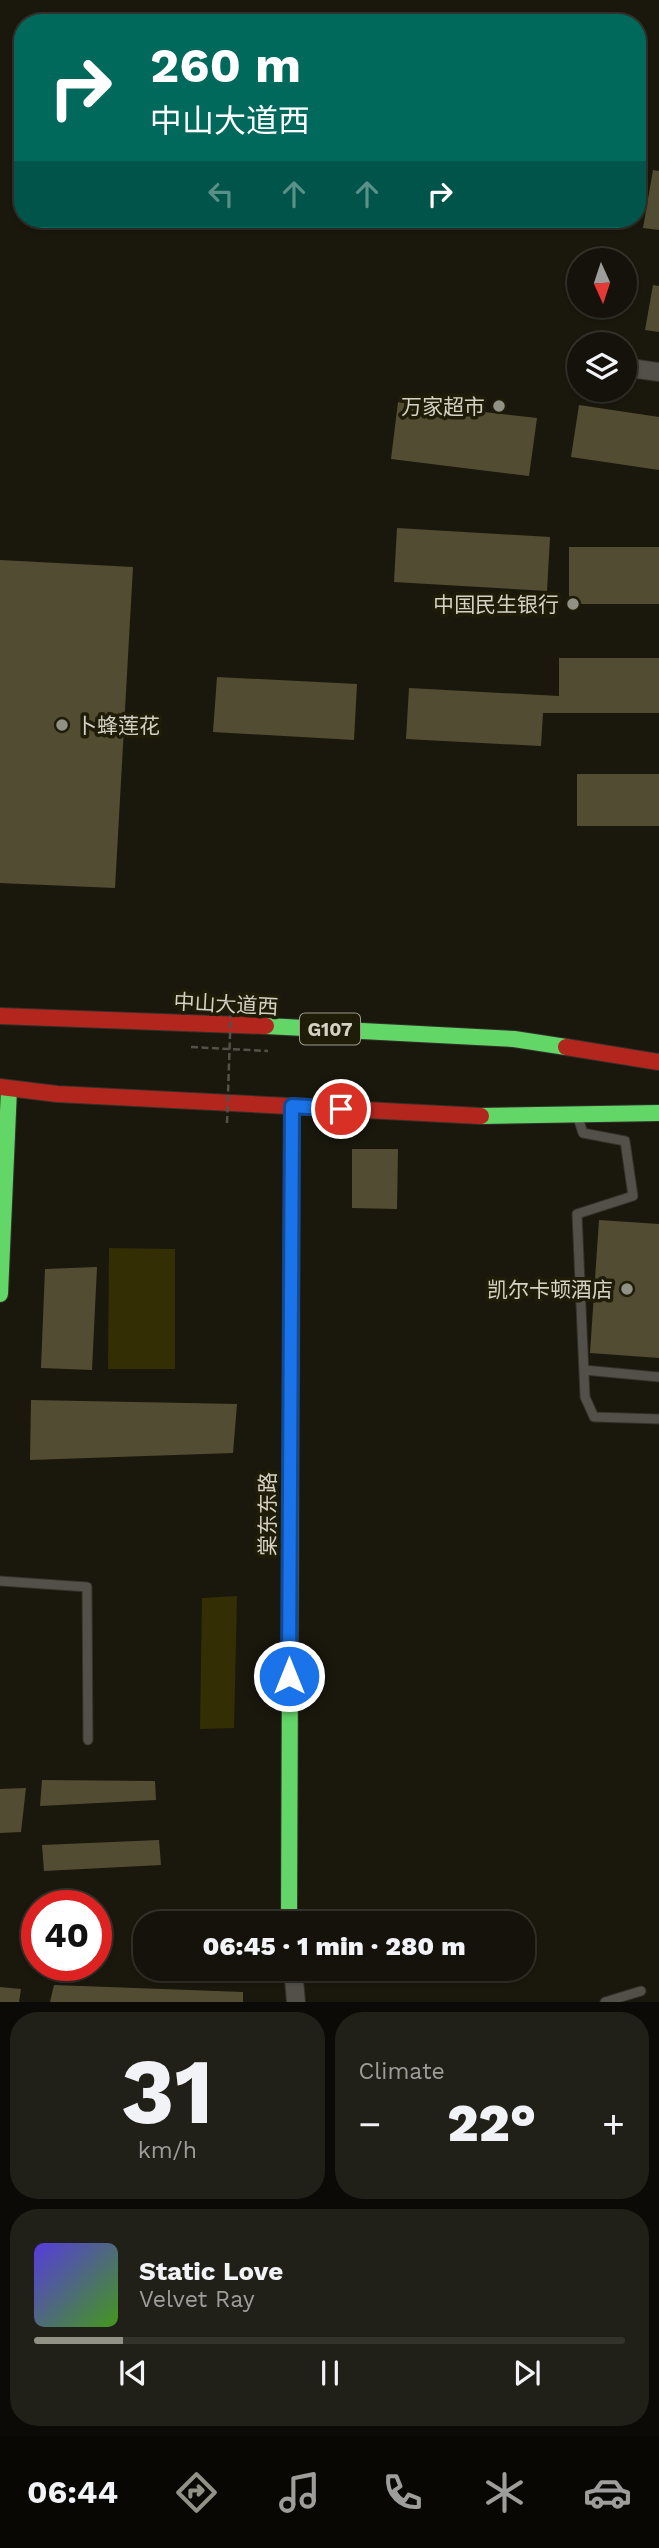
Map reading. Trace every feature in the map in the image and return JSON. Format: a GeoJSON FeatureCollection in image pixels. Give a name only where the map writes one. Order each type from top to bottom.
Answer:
{"type":"FeatureCollection","features":[{"type":"Feature","properties":{"kind":"main road","name":"中山大道西"},"geometry":{"type":"LineString","coordinates":[[0,1017],[71,1017],[467,1036],[548,1044],[659,1062]]}},
{"type":"Feature","properties":{"kind":"main road"},"geometry":{"type":"LineString","coordinates":[[0,1294],[4,1088],[57,1094],[476,1116],[659,1114]]}},
{"type":"Feature","properties":{"kind":"main road","name":"棠东东路"},"geometry":{"type":"LineString","coordinates":[[289,1911],[292,1106]]}},
{"type":"Feature","properties":{"kind":"street"},"geometry":{"type":"LineString","coordinates":[[637,369],[659,372]]}},
{"type":"Feature","properties":{"kind":"street"},"geometry":{"type":"LineString","coordinates":[[294,1981],[296,2002]]}},
{"type":"Feature","properties":{"kind":"lane"},"geometry":{"type":"LineString","coordinates":[[578,1116],[583,1133],[625,1141],[633,1196],[577,1214],[585,1397],[594,1417],[659,1419]]}},
{"type":"Feature","properties":{"kind":"lane"},"geometry":{"type":"LineString","coordinates":[[584,1370],[659,1377]]}},
{"type":"Feature","properties":{"kind":"lane"},"geometry":{"type":"LineString","coordinates":[[0,1581],[87,1587],[88,1740]]}},
{"type":"Feature","properties":{"kind":"lane"},"geometry":{"type":"LineString","coordinates":[[605,2002],[641,1991]]}},
{"type":"Feature","properties":{"kind":"path"},"geometry":{"type":"LineString","coordinates":[[226,1123],[231,1006]]}},
{"type":"Feature","properties":{"kind":"shaded area"},"geometry":{"type":"Polygon","coordinates":[[[109,1248],[175,1249],[175,1369],[108,1369],[109,1248]]]}},
{"type":"Feature","properties":{"kind":"shaded area"},"geometry":{"type":"Polygon","coordinates":[[[237,1596],[234,1728],[200,1729],[202,1598],[237,1596]]]}},
{"type":"Feature","properties":{"kind":"building"},"geometry":{"type":"Polygon","coordinates":[[[653,170],[659,171],[659,230],[643,228],[646,228],[653,170]]]}},
{"type":"Feature","properties":{"kind":"building"},"geometry":{"type":"Polygon","coordinates":[[[653,285],[659,286],[659,332],[645,330],[653,285]]]}},
{"type":"Feature","properties":{"kind":"building"},"geometry":{"type":"Polygon","coordinates":[[[398,402],[537,418],[529,476],[391,459],[398,402]]]}},
{"type":"Feature","properties":{"kind":"building"},"geometry":{"type":"Polygon","coordinates":[[[579,405],[659,417],[659,470],[571,457],[579,405]]]}},
{"type":"Feature","properties":{"kind":"building"},"geometry":{"type":"Polygon","coordinates":[[[397,528],[550,537],[547,591],[394,582],[397,528]]]}},
{"type":"Feature","properties":{"kind":"building"},"geometry":{"type":"Polygon","coordinates":[[[569,547],[659,547],[659,604],[569,604],[569,547]]]}},
{"type":"Feature","properties":{"kind":"building","name":"卜蜂莲花"},"geometry":{"type":"Polygon","coordinates":[[[0,560],[133,567],[115,888],[0,883],[0,560]]]}},
{"type":"Feature","properties":{"kind":"building"},"geometry":{"type":"Polygon","coordinates":[[[559,658],[659,658],[659,713],[543,713],[541,746],[406,739],[409,688],[559,696],[559,658]]]}},
{"type":"Feature","properties":{"kind":"building"},"geometry":{"type":"Polygon","coordinates":[[[217,677],[357,684],[354,740],[213,732],[217,677]]]}},
{"type":"Feature","properties":{"kind":"building"},"geometry":{"type":"Polygon","coordinates":[[[577,774],[659,774],[659,826],[577,826],[577,774]]]}},
{"type":"Feature","properties":{"kind":"building"},"geometry":{"type":"Polygon","coordinates":[[[352,1149],[398,1149],[397,1209],[352,1208],[352,1149]]]}},
{"type":"Feature","properties":{"kind":"building","name":"凯尔卡顿酒店"},"geometry":{"type":"Polygon","coordinates":[[[599,1220],[659,1224],[659,1358],[590,1353],[599,1220]]]}},
{"type":"Feature","properties":{"kind":"building"},"geometry":{"type":"Polygon","coordinates":[[[97,1267],[92,1370],[41,1368],[45,1269],[97,1267]]]}},
{"type":"Feature","properties":{"kind":"building"},"geometry":{"type":"Polygon","coordinates":[[[31,1400],[237,1404],[233,1453],[30,1460],[31,1400]]]}},
{"type":"Feature","properties":{"kind":"building"},"geometry":{"type":"Polygon","coordinates":[[[42,1780],[155,1781],[156,1800],[40,1806],[42,1780]]]}},
{"type":"Feature","properties":{"kind":"building"},"geometry":{"type":"Polygon","coordinates":[[[26,1788],[21,1832],[0,1833],[0,1789],[26,1788]]]}},
{"type":"Feature","properties":{"kind":"building"},"geometry":{"type":"Polygon","coordinates":[[[159,1840],[161,1865],[44,1871],[42,1845],[159,1840]]]}},
{"type":"Feature","properties":{"kind":"building"},"geometry":{"type":"Polygon","coordinates":[[[54,1985],[243,1992],[243,2002],[50,2002],[54,1985]]]}},
{"type":"Feature","properties":{"kind":"building"},"geometry":{"type":"Polygon","coordinates":[[[0,1987],[21,1989],[19,2002],[0,2002],[0,1987]]]}},
{"type":"Feature","properties":{"kind":"traffic: fast"},"geometry":{"type":"LineString","coordinates":[[266,1026],[514,1039],[566,1047]]}},
{"type":"Feature","properties":{"kind":"traffic: fast"},"geometry":{"type":"LineString","coordinates":[[0,1294],[9,1089]]}},
{"type":"Feature","properties":{"kind":"traffic: fast"},"geometry":{"type":"LineString","coordinates":[[481,1116],[659,1113]]}},
{"type":"Feature","properties":{"kind":"traffic: fast"},"geometry":{"type":"LineString","coordinates":[[289,1911],[291,1402]]}},
{"type":"Feature","properties":{"kind":"traffic: slow"},"geometry":{"type":"LineString","coordinates":[[291,1402],[292,1106]]}},
{"type":"Feature","properties":{"kind":"traffic: jam"},"geometry":{"type":"LineString","coordinates":[[0,1016],[266,1026]]}},
{"type":"Feature","properties":{"kind":"traffic: jam"},"geometry":{"type":"LineString","coordinates":[[566,1047],[659,1062]]}},
{"type":"Feature","properties":{"kind":"traffic: jam"},"geometry":{"type":"LineString","coordinates":[[0,1087],[57,1094],[481,1116]]}},
{"type":"Feature","properties":{"kind":"place","name":"万家超市"},"geometry":{"type":"Point","coordinates":[499,406]}},
{"type":"Feature","properties":{"kind":"place","name":"中国民生银行"},"geometry":{"type":"Point","coordinates":[573,604]}},
{"type":"Feature","properties":{"kind":"place","name":"卜蜂莲花"},"geometry":{"type":"Point","coordinates":[62,725]}},
{"type":"Feature","properties":{"kind":"place","name":"凯尔卡顿酒店"},"geometry":{"type":"Point","coordinates":[627,1289]}},
{"type":"Feature","properties":{"kind":"route"},"geometry":{"type":"LineString","coordinates":[[289,1676],[292,1106],[341,1109]]}}]}
